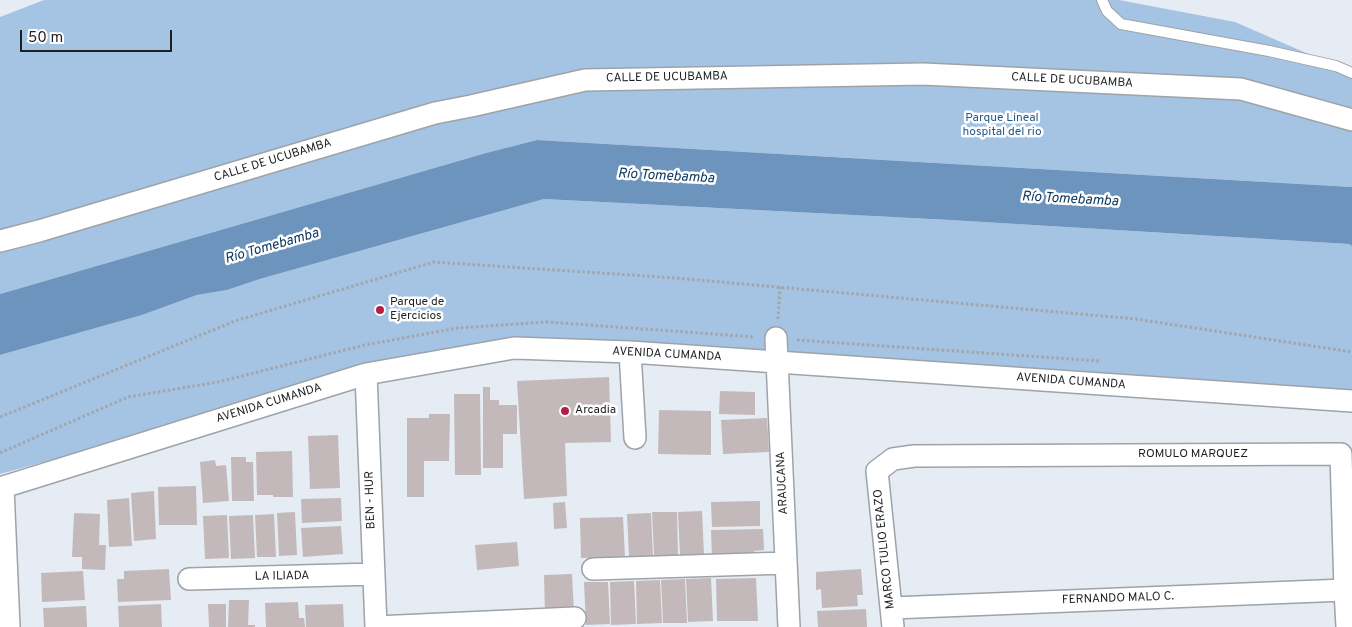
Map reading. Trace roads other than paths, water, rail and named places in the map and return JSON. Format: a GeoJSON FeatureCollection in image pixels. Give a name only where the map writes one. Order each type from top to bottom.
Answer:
{"type":"FeatureCollection","features":[{"type":"Feature","properties":{"kind":"street","name":"CALLE DE UCUBAMBA"},"geometry":{"type":"LineString","coordinates":[[0,241],[434,113],[585,80],[923,74],[1241,89],[1352,120]]}},
{"type":"Feature","properties":{"kind":"street","name":"ARAUCANA"},"geometry":{"type":"LineString","coordinates":[[776,338],[789,627]]}},
{"type":"Feature","properties":{"kind":"street","name":"AVENIDA CUMANDA"},"geometry":{"type":"LineString","coordinates":[[2,488],[366,374],[514,348],[630,352],[1352,401]]}},
{"type":"Feature","properties":{"kind":"street"},"geometry":{"type":"LineString","coordinates":[[630,352],[635,438]]}},
{"type":"Feature","properties":{"kind":"street","name":"BEN - HUR"},"geometry":{"type":"LineString","coordinates":[[366,374],[376,627]]}},
{"type":"Feature","properties":{"kind":"street","name":"ROMULO MARQUEZ"},"geometry":{"type":"LineString","coordinates":[[877,471],[893,459],[914,456],[1341,454],[1347,627]]}},
{"type":"Feature","properties":{"kind":"street","name":"MARCO TULIO ERAZO"},"geometry":{"type":"LineString","coordinates":[[877,471],[892,617]]}},
{"type":"Feature","properties":{"kind":"street"},"geometry":{"type":"LineString","coordinates":[[2,488],[9,627]]}},
{"type":"Feature","properties":{"kind":"street"},"geometry":{"type":"LineString","coordinates":[[593,569],[786,563]]}},
{"type":"Feature","properties":{"kind":"street","name":"LA ILIADA"},"geometry":{"type":"LineString","coordinates":[[189,579],[374,574]]}},
{"type":"Feature","properties":{"kind":"street","name":"FERNANDO MALO C."},"geometry":{"type":"LineString","coordinates":[[892,617],[1345,590]]}},
{"type":"Feature","properties":{"kind":"street"},"geometry":{"type":"LineString","coordinates":[[376,627],[575,618]]}},
{"type":"Feature","properties":{"kind":"lane"},"geometry":{"type":"LineString","coordinates":[[1102,0],[1107,11],[1121,24],[1269,51],[1336,66],[1352,73]]}},
{"type":"Feature","properties":{"kind":"water","name":"Río Tomebamba"},"geometry":{"type":"Polygon","coordinates":[[[537,140],[1352,187],[1352,246],[1349,244],[950,220],[544,199],[227,290],[197,295],[142,315],[0,355],[0,294],[486,153],[537,140]]]}},
{"type":"Feature","properties":{"kind":"place","name":"Parque de Ejercicios"},"geometry":{"type":"Point","coordinates":[380,310]}},
{"type":"Feature","properties":{"kind":"place","name":"Arcadia"},"geometry":{"type":"Point","coordinates":[565,411]}},
{"type":"Feature","properties":{"kind":"park label","name":"Parque Lineal hospital del rio"},"geometry":{"type":"Point","coordinates":[1002,126]}}]}
